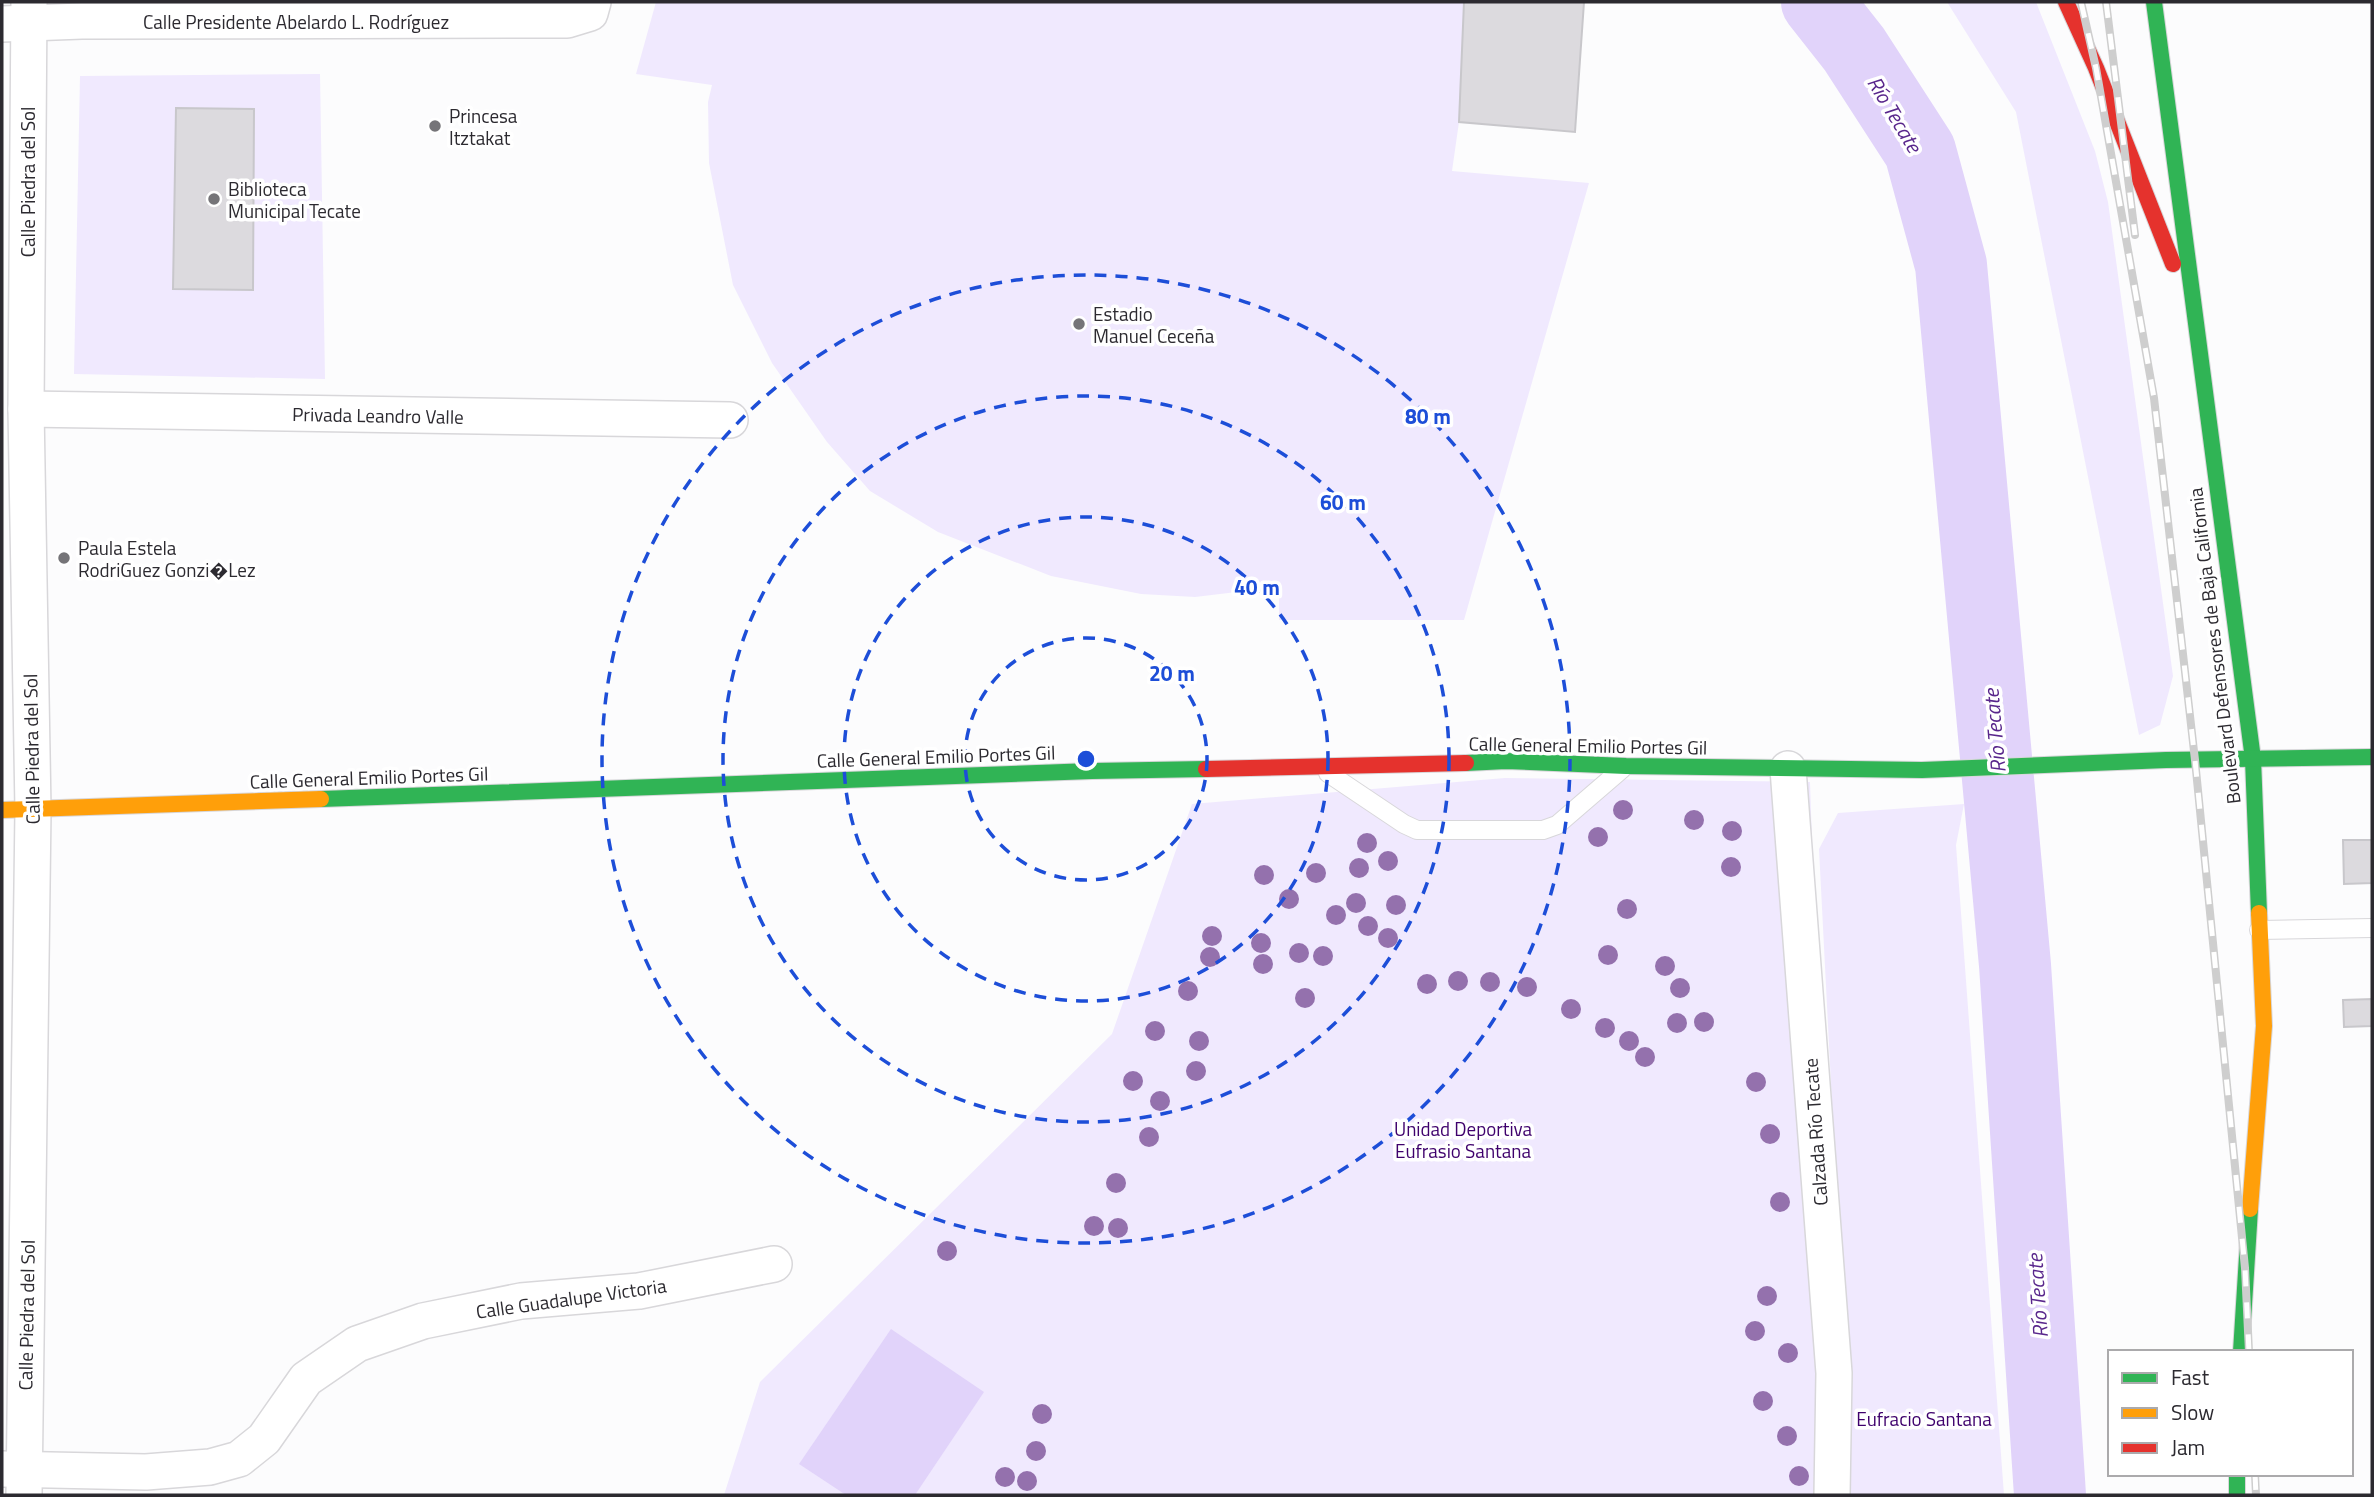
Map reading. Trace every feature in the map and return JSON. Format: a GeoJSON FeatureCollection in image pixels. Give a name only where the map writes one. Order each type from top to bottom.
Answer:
{"type":"FeatureCollection","features":[{"type":"Feature","properties":{"kind":"street","name":"Boulevard Defensores de Baja California"},"geometry":{"type":"LineString","coordinates":[[2066,2],[2096,68],[2194,314]]}},
{"type":"Feature","properties":{"kind":"street","name":"Boulevard Defensores de Baja California"},"geometry":{"type":"LineString","coordinates":[[2154,2],[2253,759],[2264,1026],[2241,1350]]}},
{"type":"Feature","properties":{"kind":"street","name":"Calle Presidente Abelardo L. Rodríguez"},"geometry":{"type":"LineString","coordinates":[[20,16],[567,20],[592,8]]}},
{"type":"Feature","properties":{"kind":"street","name":"Calle Piedra del Sol"},"geometry":{"type":"LineString","coordinates":[[16,1478],[17,810],[26,409],[20,16]]}},
{"type":"Feature","properties":{"kind":"street","name":"Privada Leandro Valle"},"geometry":{"type":"LineString","coordinates":[[26,409],[730,420]]}},
{"type":"Feature","properties":{"kind":"street","name":"Calle General Emilio Portes Gil"},"geometry":{"type":"LineString","coordinates":[[17,810],[1092,771],[1434,765],[1506,761],[1626,766],[1922,770],[2166,760],[2372,757]]}},
{"type":"Feature","properties":{"kind":"street","name":"Calzada Río Tecate"},"geometry":{"type":"LineString","coordinates":[[1788,769],[1834,1373],[1832,1495]]}},
{"type":"Feature","properties":{"kind":"street","name":"Calle Guadalupe Victoria"},"geometry":{"type":"LineString","coordinates":[[16,1478],[210,1467],[239,1459],[264,1439],[306,1379],[357,1344],[423,1321],[521,1301],[639,1291],[774,1264]]}},
{"type":"Feature","properties":{"kind":"street"},"geometry":{"type":"LineString","coordinates":[[2237,1476],[2237,1495]]}},
{"type":"Feature","properties":{"kind":"lane"},"geometry":{"type":"LineString","coordinates":[[1320,767],[1404,824],[1427,832],[1549,829],[1626,766]]}},
{"type":"Feature","properties":{"kind":"lane"},"geometry":{"type":"LineString","coordinates":[[2259,930],[2372,928]]}},
{"type":"Feature","properties":{"kind":"green space","name":"Estadio Manuel Ceceña"},"geometry":{"type":"Polygon","coordinates":[[[656,2],[1584,2],[1575,132],[1459,122],[1452,171],[1589,183],[1464,620],[1279,620],[1279,587],[1195,597],[1141,594],[1051,576],[938,532],[870,491],[827,442],[772,363],[733,285],[709,163],[708,102],[712,85],[636,74],[656,2]]]}},
{"type":"Feature","properties":{"kind":"green space"},"geometry":{"type":"Polygon","coordinates":[[[1947,2],[2036,2],[2095,151],[2108,202],[2173,676],[2160,725],[2139,735],[2016,112],[1947,2]]]}},
{"type":"Feature","properties":{"kind":"green space"},"geometry":{"type":"Polygon","coordinates":[[[320,74],[325,379],[74,374],[80,76],[320,74]]]}},
{"type":"Feature","properties":{"kind":"green space","name":"Unidad Deportiva Eufrasio Santana"},"geometry":{"type":"Polygon","coordinates":[[[1505,778],[1810,782],[1834,1495],[724,1495],[760,1382],[1112,1034],[1192,804],[1505,778]]]}},
{"type":"Feature","properties":{"kind":"green space","name":"Eufracio Santana"},"geometry":{"type":"Polygon","coordinates":[[[1964,804],[1956,845],[2004,1495],[1847,1495],[1848,1417],[1819,849],[1838,813],[1964,804]]]}},
{"type":"Feature","properties":{"kind":"shaded area"},"geometry":{"type":"Polygon","coordinates":[[[891,1329],[984,1392],[915,1495],[846,1495],[799,1464],[891,1329]]]}},
{"type":"Feature","properties":{"kind":"building"},"geometry":{"type":"Polygon","coordinates":[[[1464,2],[1584,2],[1575,132],[1459,122],[1464,2]]]}},
{"type":"Feature","properties":{"kind":"building","name":"Biblioteca Municipal Tecate"},"geometry":{"type":"Polygon","coordinates":[[[176,108],[254,109],[253,290],[173,289],[176,108]]]}},
{"type":"Feature","properties":{"kind":"building"},"geometry":{"type":"Polygon","coordinates":[[[2343,840],[2372,840],[2372,883],[2344,884],[2343,840]]]}},
{"type":"Feature","properties":{"kind":"building"},"geometry":{"type":"Polygon","coordinates":[[[2372,999],[2372,1026],[2344,1027],[2343,1000],[2372,999]]]}},
{"type":"Feature","properties":{"kind":"waterway","name":"Río Tecate"},"geometry":{"type":"LineString","coordinates":[[1817,2],[1854,49],[1920,151],[1951,265],[2015,965],[2050,1495]]}},
{"type":"Feature","properties":{"kind":"railway"},"geometry":{"type":"LineString","coordinates":[[2081,2],[2096,68],[2154,398],[2195,760],[2245,1268],[2249,1350]]}},
{"type":"Feature","properties":{"kind":"railway"},"geometry":{"type":"LineString","coordinates":[[2106,2],[2135,235]]}},
{"type":"Feature","properties":{"kind":"railway"},"geometry":{"type":"LineString","coordinates":[[2255,1476],[2256,1495]]}},
{"type":"Feature","properties":{"kind":"traffic: fast"},"geometry":{"type":"LineString","coordinates":[[2154,2],[2253,759],[2259,913]]}},
{"type":"Feature","properties":{"kind":"traffic: fast"},"geometry":{"type":"LineString","coordinates":[[1466,763],[1506,761],[1626,766],[1922,770],[2166,760],[2372,757]]}},
{"type":"Feature","properties":{"kind":"traffic: fast"},"geometry":{"type":"LineString","coordinates":[[321,799],[1206,769]]}},
{"type":"Feature","properties":{"kind":"traffic: fast"},"geometry":{"type":"LineString","coordinates":[[2241,1350],[2250,1209]]}},
{"type":"Feature","properties":{"kind":"traffic: fast"},"geometry":{"type":"LineString","coordinates":[[2237,1476],[2237,1495]]}},
{"type":"Feature","properties":{"kind":"traffic: slow"},"geometry":{"type":"LineString","coordinates":[[2,810],[321,799]]}},
{"type":"Feature","properties":{"kind":"traffic: slow"},"geometry":{"type":"LineString","coordinates":[[2250,1209],[2264,1026],[2259,913]]}},
{"type":"Feature","properties":{"kind":"traffic: jam"},"geometry":{"type":"LineString","coordinates":[[2066,2],[2096,68],[2173,264]]}},
{"type":"Feature","properties":{"kind":"traffic: jam"},"geometry":{"type":"LineString","coordinates":[[1206,769],[1466,763]]}},
{"type":"Feature","properties":{"kind":"place","name":"Princesa Itztakat"},"geometry":{"type":"Point","coordinates":[435,126]}},
{"type":"Feature","properties":{"kind":"place","name":"Biblioteca Municipal Tecate"},"geometry":{"type":"Point","coordinates":[214,199]}},
{"type":"Feature","properties":{"kind":"place","name":"Estadio Manuel Ceceña"},"geometry":{"type":"Point","coordinates":[1079,324]}},
{"type":"Feature","properties":{"kind":"place","name":"Paula Estela RodriGuez Gonzi�Lez"},"geometry":{"type":"Point","coordinates":[64,558]}}]}
